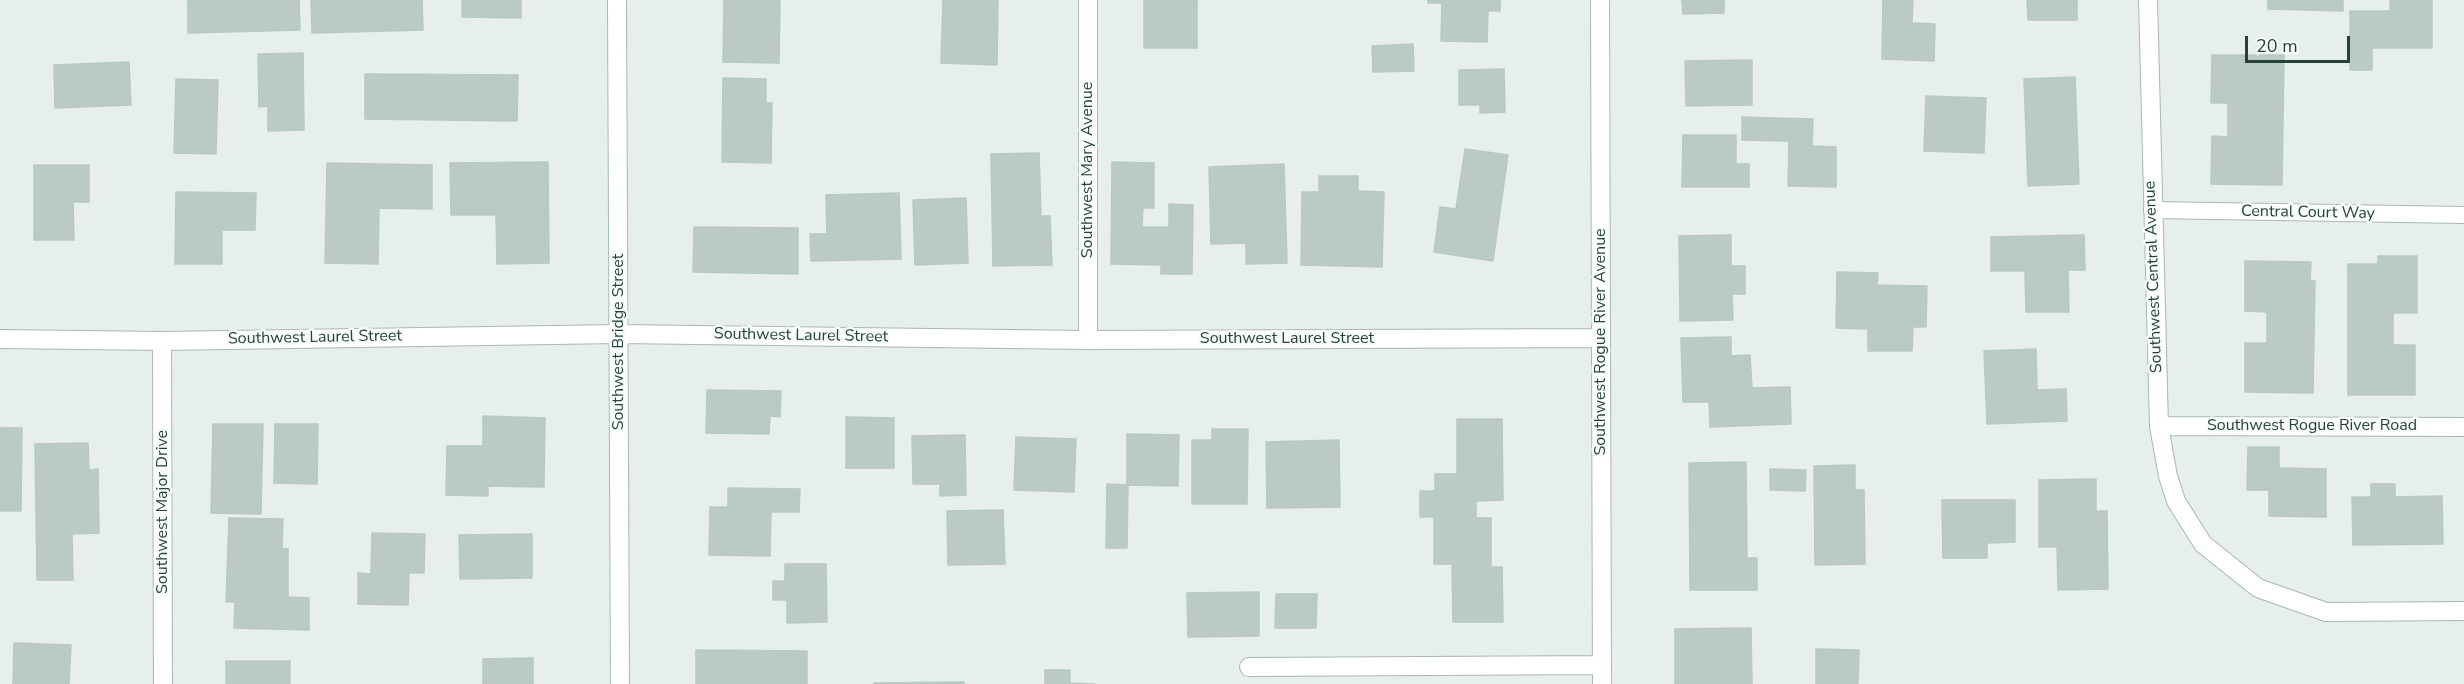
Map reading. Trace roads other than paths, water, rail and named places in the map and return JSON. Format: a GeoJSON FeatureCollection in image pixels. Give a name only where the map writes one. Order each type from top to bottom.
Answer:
{"type":"FeatureCollection","features":[{"type":"Feature","properties":{"kind":"street","name":"Southwest Bridge Street"},"geometry":{"type":"LineString","coordinates":[[617,0],[620,684]]}},
{"type":"Feature","properties":{"kind":"street","name":"Southwest Mary Avenue"},"geometry":{"type":"LineString","coordinates":[[1088,0],[1088,340]]}},
{"type":"Feature","properties":{"kind":"street","name":"Southwest Rogue River Avenue"},"geometry":{"type":"LineString","coordinates":[[1600,0],[1602,684]]}},
{"type":"Feature","properties":{"kind":"street","name":"Southwest Central Avenue"},"geometry":{"type":"LineString","coordinates":[[2148,0],[2159,426],[2168,476],[2176,501],[2203,544],[2258,588],[2326,612],[2464,611]]}},
{"type":"Feature","properties":{"kind":"street","name":"Southwest Laurel Street"},"geometry":{"type":"LineString","coordinates":[[0,339],[162,341],[619,334],[1088,340],[1601,338]]}},
{"type":"Feature","properties":{"kind":"street","name":"Southwest Major Drive"},"geometry":{"type":"LineString","coordinates":[[162,341],[163,684]]}},
{"type":"Feature","properties":{"kind":"street","name":"Southwest Rogue River Road"},"geometry":{"type":"LineString","coordinates":[[2159,426],[2464,427]]}},
{"type":"Feature","properties":{"kind":"street"},"geometry":{"type":"LineString","coordinates":[[1249,667],[1602,665]]}},
{"type":"Feature","properties":{"kind":"lane","name":"Central Court Way"},"geometry":{"type":"LineString","coordinates":[[2152,210],[2464,215]]}}]}
